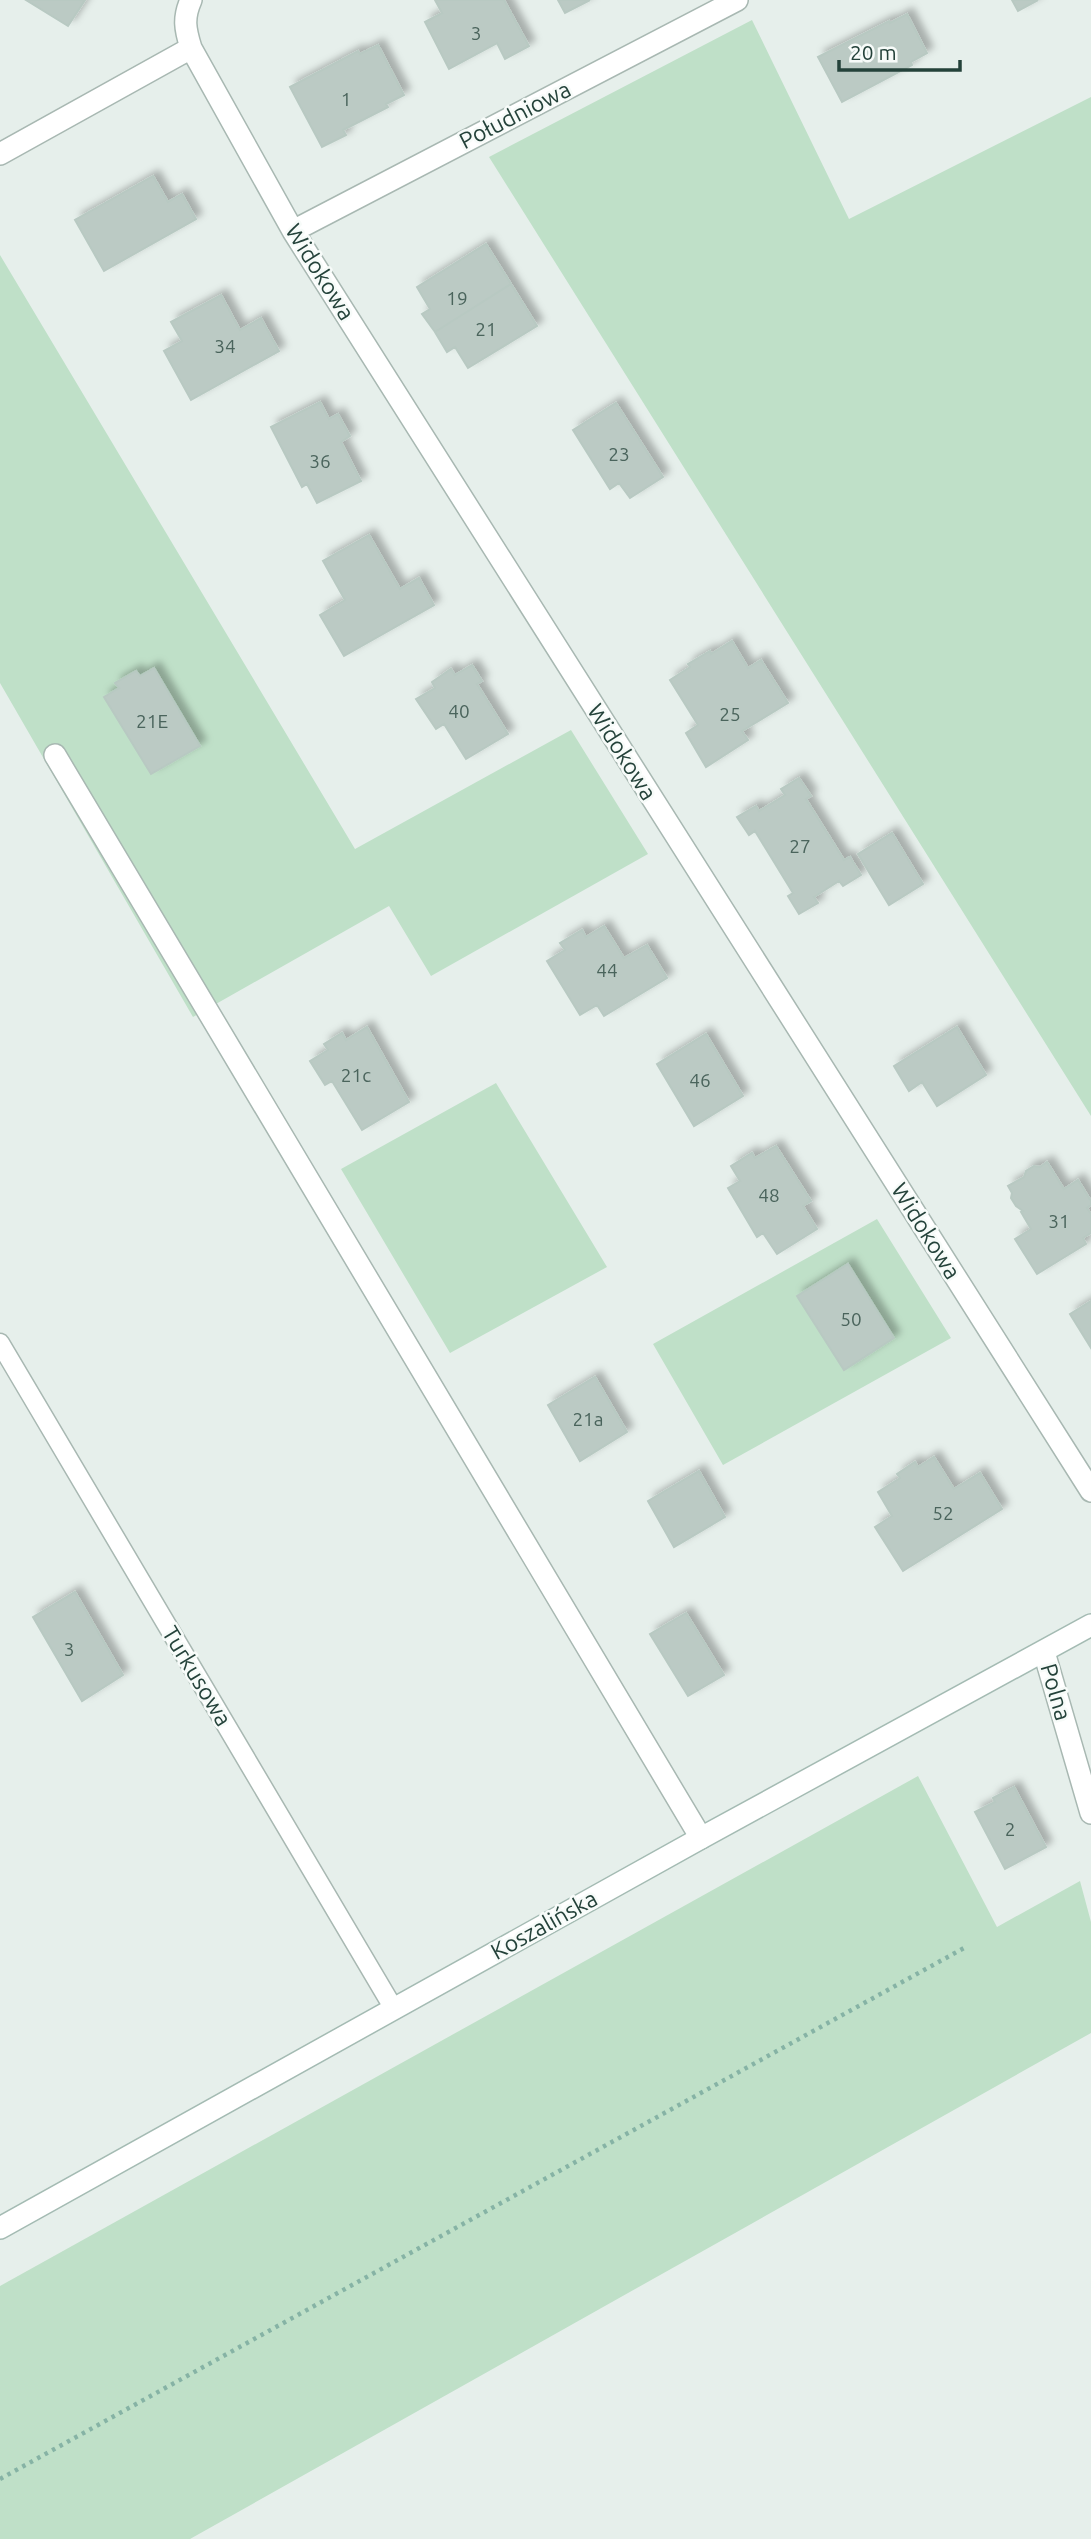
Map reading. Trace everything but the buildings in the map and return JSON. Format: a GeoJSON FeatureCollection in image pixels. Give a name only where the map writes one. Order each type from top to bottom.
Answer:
{"type":"FeatureCollection","features":[{"type":"Feature","properties":{"kind":"street","name":"Widokowa"},"geometry":{"type":"LineString","coordinates":[[191,0],[184,27],[191,48],[293,231],[1091,1491]]}},
{"type":"Feature","properties":{"kind":"street","name":"Południowa"},"geometry":{"type":"LineString","coordinates":[[293,231],[737,0]]}},
{"type":"Feature","properties":{"kind":"street"},"geometry":{"type":"LineString","coordinates":[[0,154],[191,48]]}},
{"type":"Feature","properties":{"kind":"street"},"geometry":{"type":"LineString","coordinates":[[55,755],[701,1838]]}},
{"type":"Feature","properties":{"kind":"street","name":"Koszalińska"},"geometry":{"type":"LineString","coordinates":[[0,2228],[701,1838],[1091,1625]]}},
{"type":"Feature","properties":{"kind":"street","name":"Polna"},"geometry":{"type":"LineString","coordinates":[[1044,1652],[1091,1813]]}},
{"type":"Feature","properties":{"kind":"lane","name":"Turkusowa"},"geometry":{"type":"LineString","coordinates":[[0,1343],[394,2009]]}},
{"type":"Feature","properties":{"kind":"path"},"geometry":{"type":"LineString","coordinates":[[0,2479],[964,1948]]}},
{"type":"Feature","properties":{"kind":"green space"},"geometry":{"type":"Polygon","coordinates":[[[752,20],[849,219],[1091,97],[1091,1116],[489,157],[752,20]]]}},
{"type":"Feature","properties":{"kind":"green space"},"geometry":{"type":"Polygon","coordinates":[[[0,255],[355,849],[571,730],[648,854],[431,976],[389,906],[193,1017],[0,683],[0,255]]]}},
{"type":"Feature","properties":{"kind":"green space"},"geometry":{"type":"Polygon","coordinates":[[[496,1083],[607,1267],[450,1353],[341,1169],[496,1083]]]}},
{"type":"Feature","properties":{"kind":"green space"},"geometry":{"type":"Polygon","coordinates":[[[877,1219],[951,1338],[723,1465],[653,1344],[877,1219]]]}},
{"type":"Feature","properties":{"kind":"green space"},"geometry":{"type":"Polygon","coordinates":[[[918,1776],[997,1927],[1080,1881],[1091,1922],[1091,2033],[190,2539],[0,2539],[0,2286],[918,1776]]]}}]}
